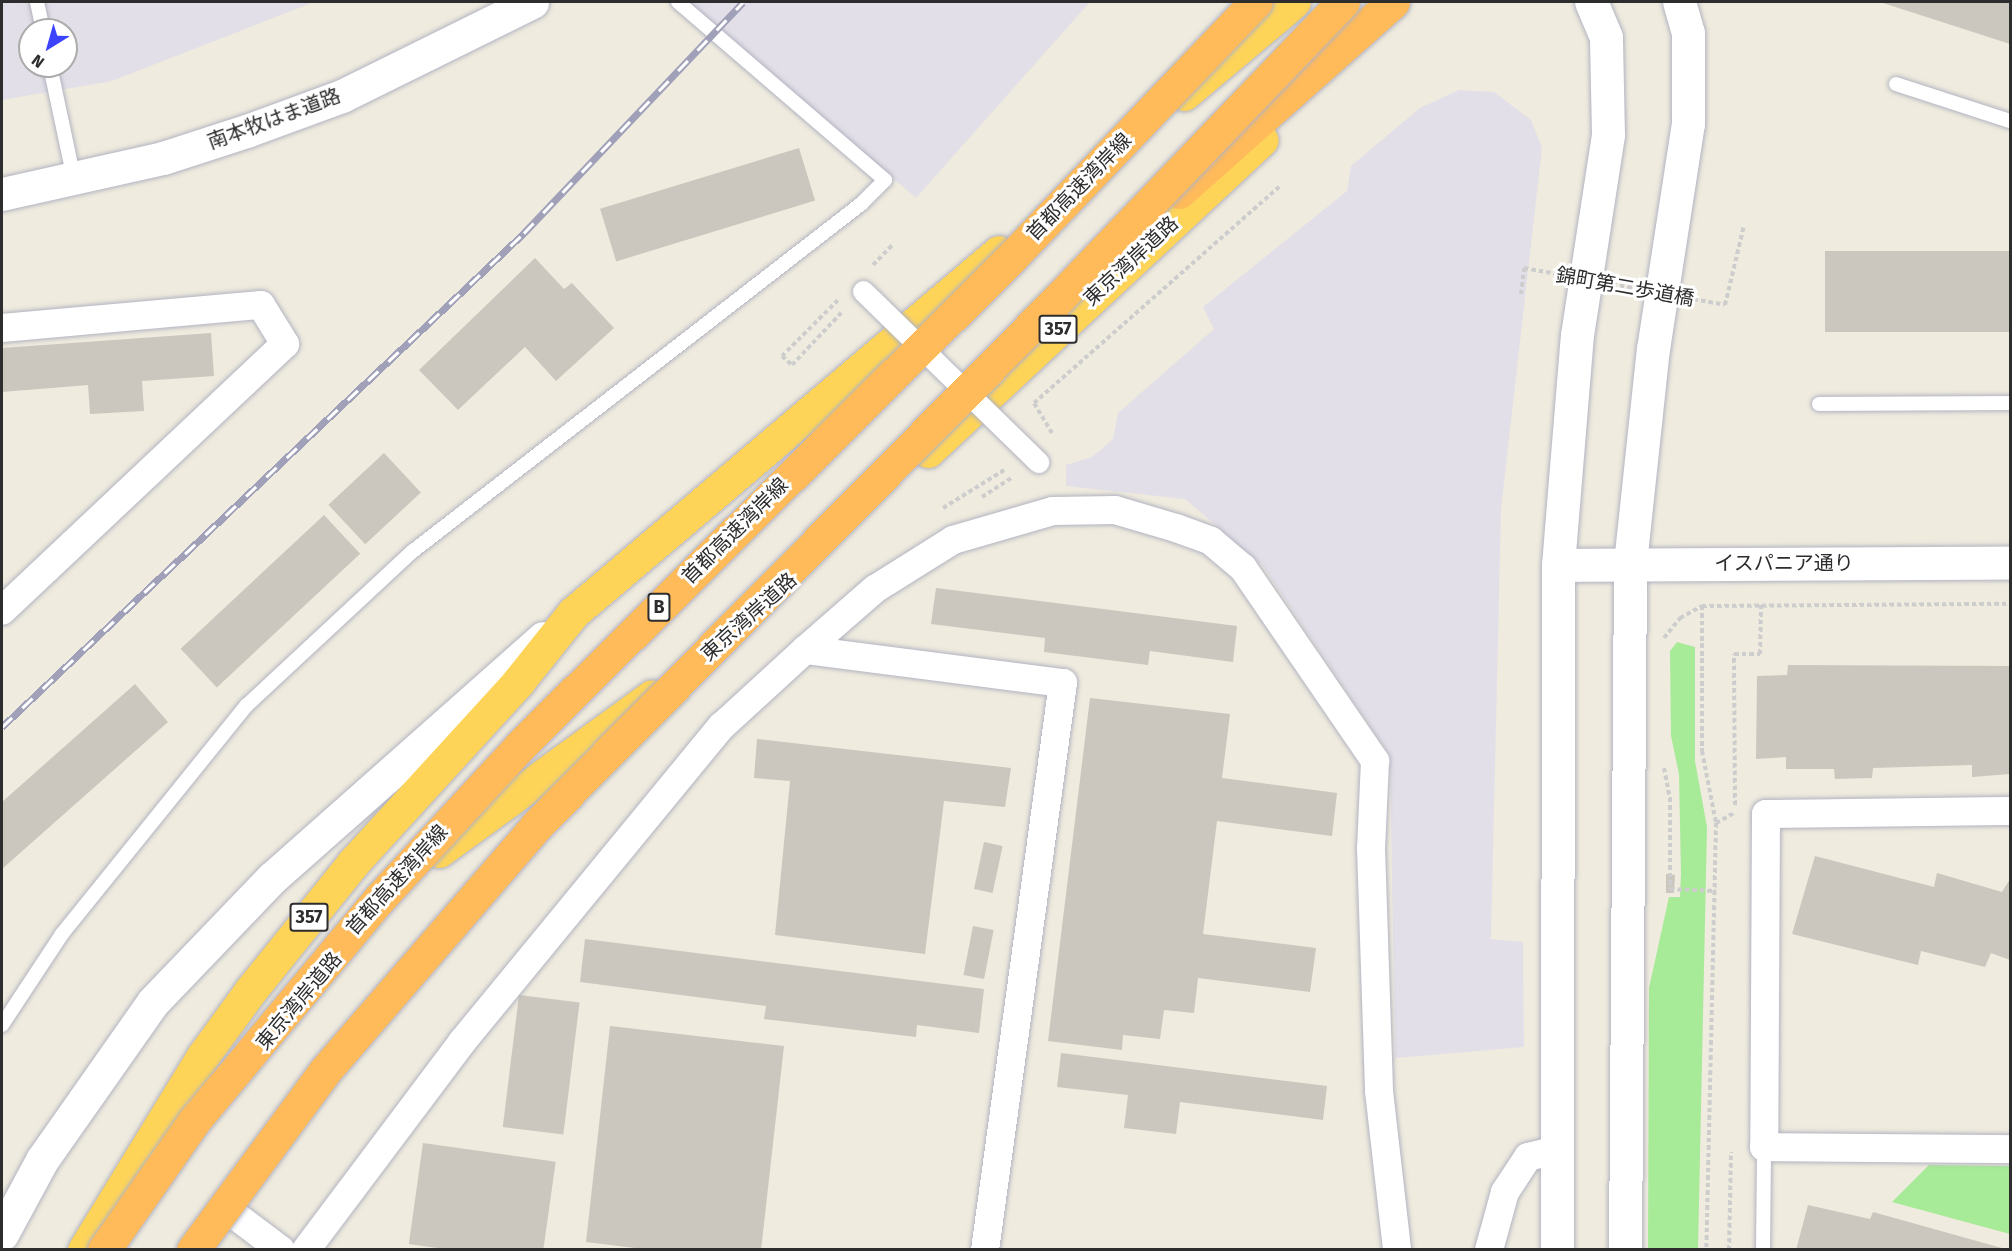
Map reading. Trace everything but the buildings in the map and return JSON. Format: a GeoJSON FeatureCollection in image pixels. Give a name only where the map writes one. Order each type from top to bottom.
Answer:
{"type":"FeatureCollection","features":[{"type":"Feature","properties":{"kind":"highway","name":"首都高速湾岸線"},"geometry":{"type":"LineString","coordinates":[[104,1250],[201,1112],[387,890],[520,746],[1012,257],[1256,2]]}},
{"type":"Feature","properties":{"kind":"highway","name":"東京湾岸道路"},"geometry":{"type":"LineString","coordinates":[[84,1250],[191,1076],[251,990],[354,863],[573,614],[1294,2]]}},
{"type":"Feature","properties":{"kind":"highway"},"geometry":{"type":"LineString","coordinates":[[193,1250],[324,1072],[537,825],[1060,297],[1343,2]]}},
{"type":"Feature","properties":{"kind":"highway"},"geometry":{"type":"LineString","coordinates":[[1060,297],[1393,2]]}},
{"type":"Feature","properties":{"kind":"highway","name":"東京湾岸道路"},"geometry":{"type":"LineString","coordinates":[[118,1250],[166,1173],[244,1066],[406,880],[467,826],[708,657],[1408,2]]}},
{"type":"Feature","properties":{"kind":"street","name":"南本牧はま道路"},"geometry":{"type":"LineString","coordinates":[[2,195],[163,158],[342,96],[532,2]]}},
{"type":"Feature","properties":{"kind":"street"},"geometry":{"type":"LineString","coordinates":[[1557,1250],[1558,565],[1577,335],[1608,135],[1606,37],[1591,2]]}},
{"type":"Feature","properties":{"kind":"street"},"geometry":{"type":"LineString","coordinates":[[1625,1250],[1630,563],[1653,348],[1688,124],[1689,33],[1679,2]]}},
{"type":"Feature","properties":{"kind":"street"},"geometry":{"type":"LineString","coordinates":[[854,292],[1038,462]]}},
{"type":"Feature","properties":{"kind":"street"},"geometry":{"type":"LineString","coordinates":[[2,328],[261,306],[285,344],[2,611]]}},
{"type":"Feature","properties":{"kind":"street"},"geometry":{"type":"LineString","coordinates":[[306,1250],[462,1042],[722,726],[875,589],[953,540],[1053,510],[1116,510],[1211,541],[1243,568],[1375,761],[1371,849],[1378,1091],[1397,1250]]}},
{"type":"Feature","properties":{"kind":"street","name":"イスパニア通り"},"geometry":{"type":"LineString","coordinates":[[1558,565],[2010,563]]}},
{"type":"Feature","properties":{"kind":"street"},"geometry":{"type":"LineString","coordinates":[[2,1234],[42,1160],[153,1002],[281,870],[428,735],[573,614]]}},
{"type":"Feature","properties":{"kind":"street"},"geometry":{"type":"LineString","coordinates":[[805,650],[1063,683],[985,1250]]}},
{"type":"Feature","properties":{"kind":"street"},"geometry":{"type":"LineString","coordinates":[[202,1250],[228,1210],[365,1022],[554,811],[708,657]]}},
{"type":"Feature","properties":{"kind":"street"},"geometry":{"type":"LineString","coordinates":[[2010,810],[1766,814],[1764,1147],[2010,1149]]}},
{"type":"Feature","properties":{"kind":"street"},"geometry":{"type":"LineString","coordinates":[[1489,1250],[1505,1192],[1528,1157],[1557,1150]]}},
{"type":"Feature","properties":{"kind":"street"},"geometry":{"type":"LineString","coordinates":[[228,1210],[281,1250]]}},
{"type":"Feature","properties":{"kind":"lane"},"geometry":{"type":"LineString","coordinates":[[37,2],[40,18]]}},
{"type":"Feature","properties":{"kind":"lane"},"geometry":{"type":"LineString","coordinates":[[2,1025],[68,925],[247,705],[413,551],[861,204],[885,180],[678,2]]}},
{"type":"Feature","properties":{"kind":"lane"},"geometry":{"type":"LineString","coordinates":[[53,78],[74,179]]}},
{"type":"Feature","properties":{"kind":"lane"},"geometry":{"type":"LineString","coordinates":[[1896,84],[2010,121]]}},
{"type":"Feature","properties":{"kind":"lane"},"geometry":{"type":"LineString","coordinates":[[1819,404],[2010,403]]}},
{"type":"Feature","properties":{"kind":"lane"},"geometry":{"type":"LineString","coordinates":[[1763,1250],[1764,1147]]}},
{"type":"Feature","properties":{"kind":"path"},"geometry":{"type":"LineString","coordinates":[[1055,439],[1034,403],[1279,188]]}},
{"type":"Feature","properties":{"kind":"path","name":"錦町第二歩道橋"},"geometry":{"type":"LineString","coordinates":[[1521,294],[1524,268],[1725,305],[1744,225]]}},
{"type":"Feature","properties":{"kind":"path"},"geometry":{"type":"LineString","coordinates":[[870,268],[893,244]]}},
{"type":"Feature","properties":{"kind":"path"},"geometry":{"type":"LineString","coordinates":[[854,292],[792,364],[782,356],[854,292]]}},
{"type":"Feature","properties":{"kind":"path"},"geometry":{"type":"LineString","coordinates":[[979,498],[1038,462]]}},
{"type":"Feature","properties":{"kind":"path"},"geometry":{"type":"LineString","coordinates":[[934,513],[1015,464]]}},
{"type":"Feature","properties":{"kind":"path"},"geometry":{"type":"LineString","coordinates":[[1657,647],[1680,618],[1702,606],[2010,604]]}},
{"type":"Feature","properties":{"kind":"path"},"geometry":{"type":"LineString","coordinates":[[1702,606],[1702,751],[1716,823],[1706,1250]]}},
{"type":"Feature","properties":{"kind":"path"},"geometry":{"type":"LineString","coordinates":[[1664,765],[1670,798],[1670,889],[1716,891]]}},
{"type":"Feature","properties":{"kind":"path"},"geometry":{"type":"LineString","coordinates":[[1716,823],[1735,813]]}},
{"type":"Feature","properties":{"kind":"shaded area"},"geometry":{"type":"Polygon","coordinates":[[[2,2],[314,2],[112,81],[2,100],[2,2]]]}},
{"type":"Feature","properties":{"kind":"shaded area"},"geometry":{"type":"Polygon","coordinates":[[[688,2],[1090,2],[916,198],[688,2]]]}},
{"type":"Feature","properties":{"kind":"shaded area"},"geometry":{"type":"Polygon","coordinates":[[[1459,90],[1494,92],[1531,120],[1542,148],[1501,509],[1491,939],[1523,942],[1524,1047],[1395,1058],[1390,755],[1262,565],[1185,499],[1066,486],[1066,465],[1092,457],[1113,439],[1118,413],[1214,329],[1203,307],[1347,191],[1351,166],[1420,108],[1459,90]]]}},
{"type":"Feature","properties":{"kind":"green space"},"geometry":{"type":"Polygon","coordinates":[[[1677,642],[1695,647],[1695,761],[1707,827],[1698,1249],[1648,1250],[1649,988],[1669,897],[1680,897],[1679,774],[1671,736],[1670,651],[1677,642]]]}},
{"type":"Feature","properties":{"kind":"green space"},"geometry":{"type":"Polygon","coordinates":[[[1929,1165],[2010,1166],[2010,1234],[1892,1202],[1929,1165]]]}},
{"type":"Feature","properties":{"kind":"railway"},"geometry":{"type":"LineString","coordinates":[[2,727],[524,233],[743,2]]}}]}
